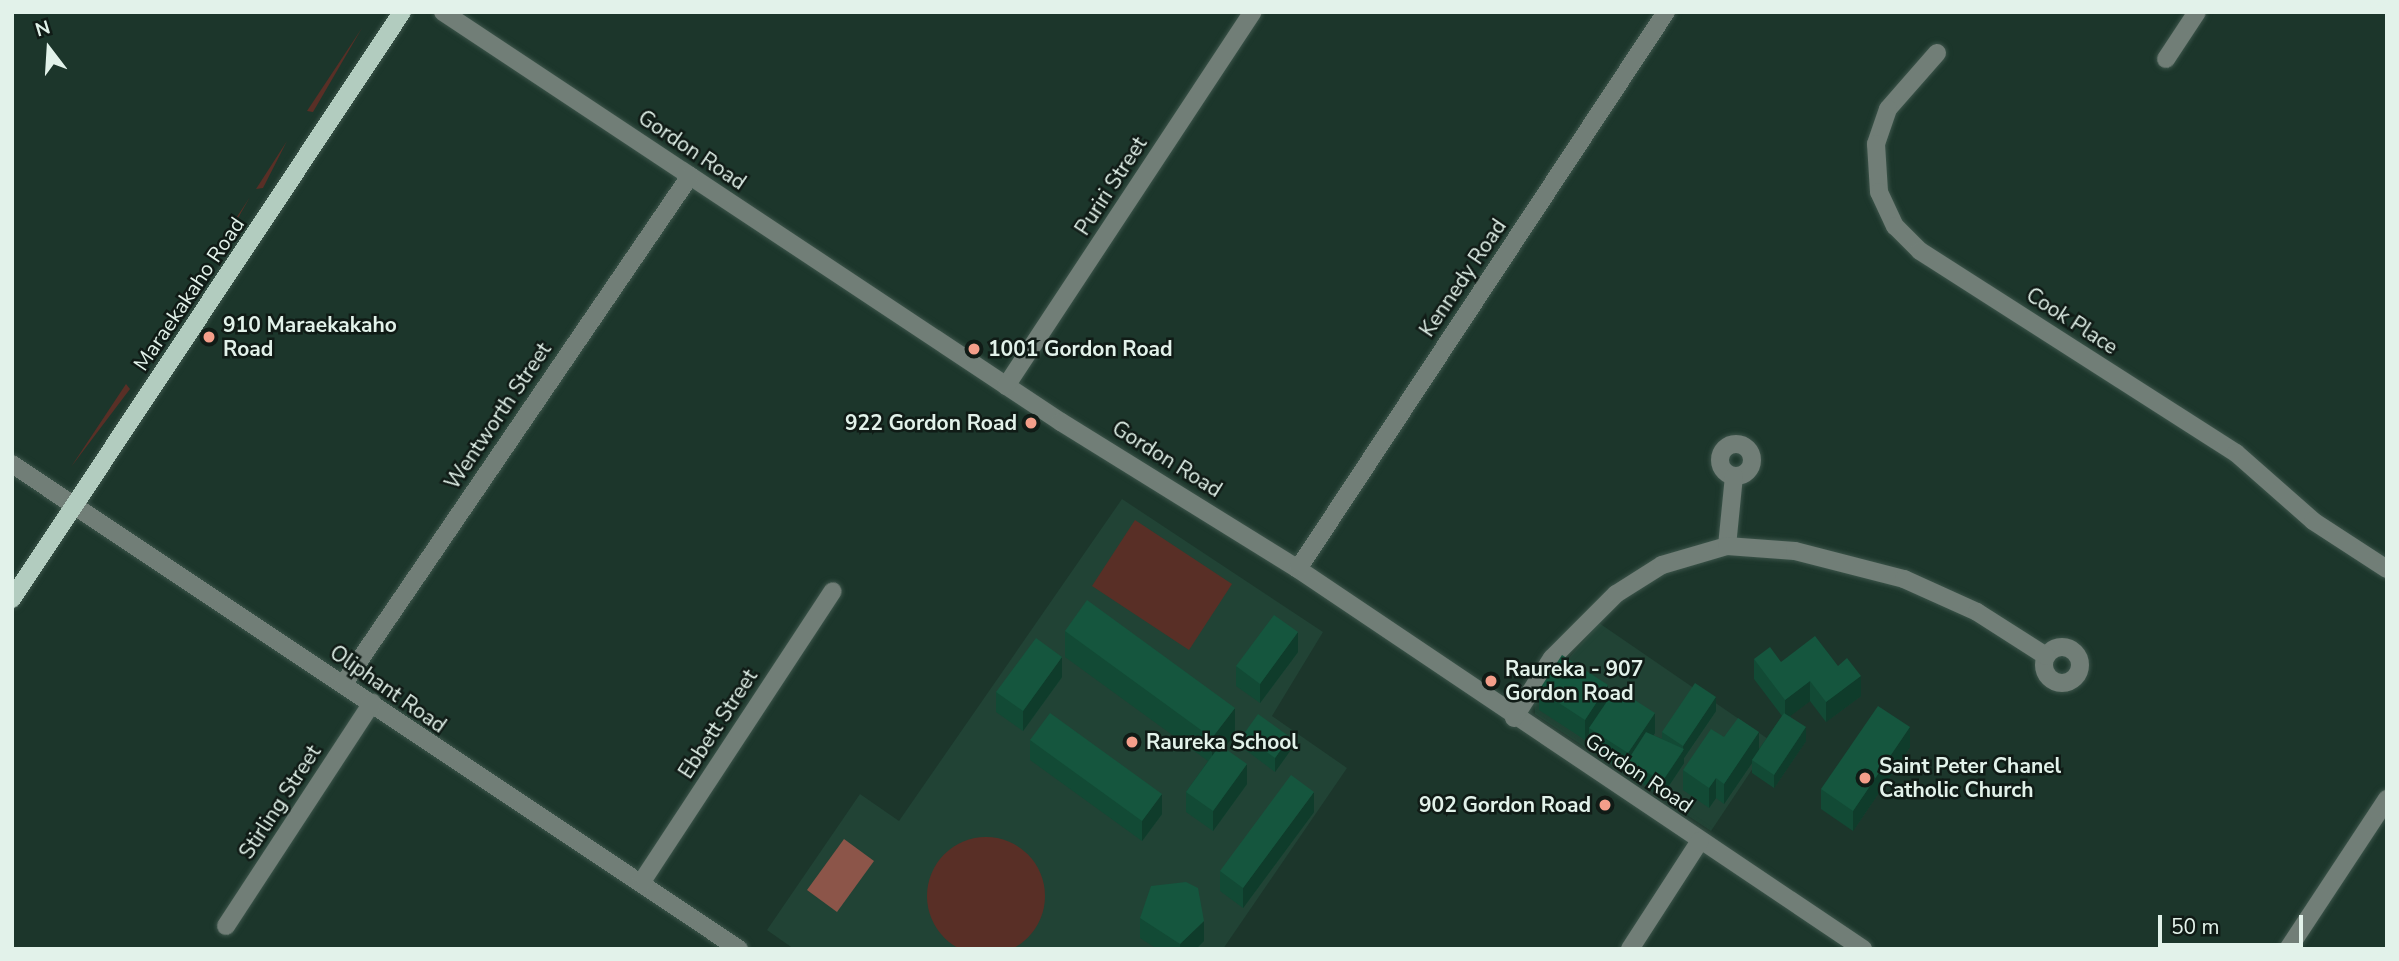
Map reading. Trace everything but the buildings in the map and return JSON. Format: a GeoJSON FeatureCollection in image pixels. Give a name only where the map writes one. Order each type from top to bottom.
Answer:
{"type":"FeatureCollection","features":[{"type":"Feature","properties":{"kind":"main road","name":"Maraekakaho Road"},"geometry":{"type":"LineString","coordinates":[[12,599],[402,12]]}},
{"type":"Feature","properties":{"kind":"street","name":"Gordon Road"},"geometry":{"type":"LineString","coordinates":[[443,12],[1006,386],[1298,569],[1514,718],[1863,949]]}},
{"type":"Feature","properties":{"kind":"street","name":"Puriri Street"},"geometry":{"type":"LineString","coordinates":[[1006,386],[1253,12]]}},
{"type":"Feature","properties":{"kind":"street","name":"Kennedy Road"},"geometry":{"type":"LineString","coordinates":[[1298,569],[1666,12]]}},
{"type":"Feature","properties":{"kind":"street"},"geometry":{"type":"LineString","coordinates":[[2166,59],[2197,12]]}},
{"type":"Feature","properties":{"kind":"street","name":"Cook Place"},"geometry":{"type":"LineString","coordinates":[[1937,52],[1888,109],[1876,144],[1879,192],[1895,226],[1920,251],[2236,453],[2313,521],[2387,569]]}},
{"type":"Feature","properties":{"kind":"street","name":"Wentworth Street"},"geometry":{"type":"LineString","coordinates":[[344,682],[690,176]]}},
{"type":"Feature","properties":{"kind":"street","name":"Oliphant Road"},"geometry":{"type":"LineString","coordinates":[[12,464],[74,508],[344,682],[739,949]]}},
{"type":"Feature","properties":{"kind":"street"},"geometry":{"type":"LineString","coordinates":[[1727,546],[1734,476]]}},
{"type":"Feature","properties":{"kind":"street"},"geometry":{"type":"LineString","coordinates":[[1514,718],[1552,659],[1616,593],[1662,565],[1727,546],[1796,551],[1904,579],[1977,612],[2046,656]]}},
{"type":"Feature","properties":{"kind":"street","name":"Ebbett Street"},"geometry":{"type":"LineString","coordinates":[[641,883],[833,591]]}},
{"type":"Feature","properties":{"kind":"street","name":"Stirling Street"},"geometry":{"type":"LineString","coordinates":[[226,926],[372,703]]}},
{"type":"Feature","properties":{"kind":"street"},"geometry":{"type":"LineString","coordinates":[[2288,949],[2387,799]]}},
{"type":"Feature","properties":{"kind":"street"},"geometry":{"type":"LineString","coordinates":[[1630,949],[1700,841]]}},
{"type":"Feature","properties":{"kind":"shaded area"},"geometry":{"type":"Polygon","coordinates":[[[362,28],[313,112],[307,111],[362,28]]]}},
{"type":"Feature","properties":{"kind":"shaded area"},"geometry":{"type":"Polygon","coordinates":[[[287,141],[263,188],[256,189],[287,141]]]}},
{"type":"Feature","properties":{"kind":"shaded area"},"geometry":{"type":"Polygon","coordinates":[[[250,197],[215,258],[210,258],[250,197]]]}},
{"type":"Feature","properties":{"kind":"shaded area"},"geometry":{"type":"Polygon","coordinates":[[[126,384],[130,389],[71,467],[126,384]]]}},
{"type":"Feature","properties":{"kind":"shaded area","name":"Raureka School"},"geometry":{"type":"Polygon","coordinates":[[[1122,499],[1323,632],[1272,716],[1347,768],[1223,949],[794,949],[767,930],[860,794],[899,821],[1122,499]]]}},
{"type":"Feature","properties":{"kind":"shaded area"},"geometry":{"type":"Polygon","coordinates":[[[1135,520],[1232,584],[1189,650],[1092,586],[1135,520]]]}},
{"type":"Feature","properties":{"kind":"shaded area"},"geometry":{"type":"Polygon","coordinates":[[[1599,623],[1771,741],[1711,831],[1535,714],[1534,699],[1599,623]]]}},
{"type":"Feature","properties":{"kind":"shaded area"},"geometry":{"type":"Polygon","coordinates":[[[986,837],[1009,841],[1028,854],[1041,873],[1045,896],[1041,919],[1028,938],[1009,951],[986,955],[963,951],[944,938],[931,919],[927,896],[931,873],[944,854],[963,841],[986,837]]]}},
{"type":"Feature","properties":{"kind":"shaded area"},"geometry":{"type":"Polygon","coordinates":[[[844,839],[874,861],[837,912],[807,890],[844,839]]]}},
{"type":"Feature","properties":{"kind":"place","name":"910 Maraekakaho Road"},"geometry":{"type":"Point","coordinates":[209,337]}},
{"type":"Feature","properties":{"kind":"place","name":"1001 Gordon Road"},"geometry":{"type":"Point","coordinates":[974,349]}},
{"type":"Feature","properties":{"kind":"place","name":"922 Gordon Road"},"geometry":{"type":"Point","coordinates":[1031,423]}},
{"type":"Feature","properties":{"kind":"place","name":"Raureka - 907 Gordon Road"},"geometry":{"type":"Point","coordinates":[1491,681]}},
{"type":"Feature","properties":{"kind":"place","name":"Raureka School"},"geometry":{"type":"Point","coordinates":[1132,742]}},
{"type":"Feature","properties":{"kind":"place","name":"Saint Peter Chanel Catholic Church"},"geometry":{"type":"Point","coordinates":[1865,778]}},
{"type":"Feature","properties":{"kind":"place","name":"902 Gordon Road"},"geometry":{"type":"Point","coordinates":[1605,805]}}]}
